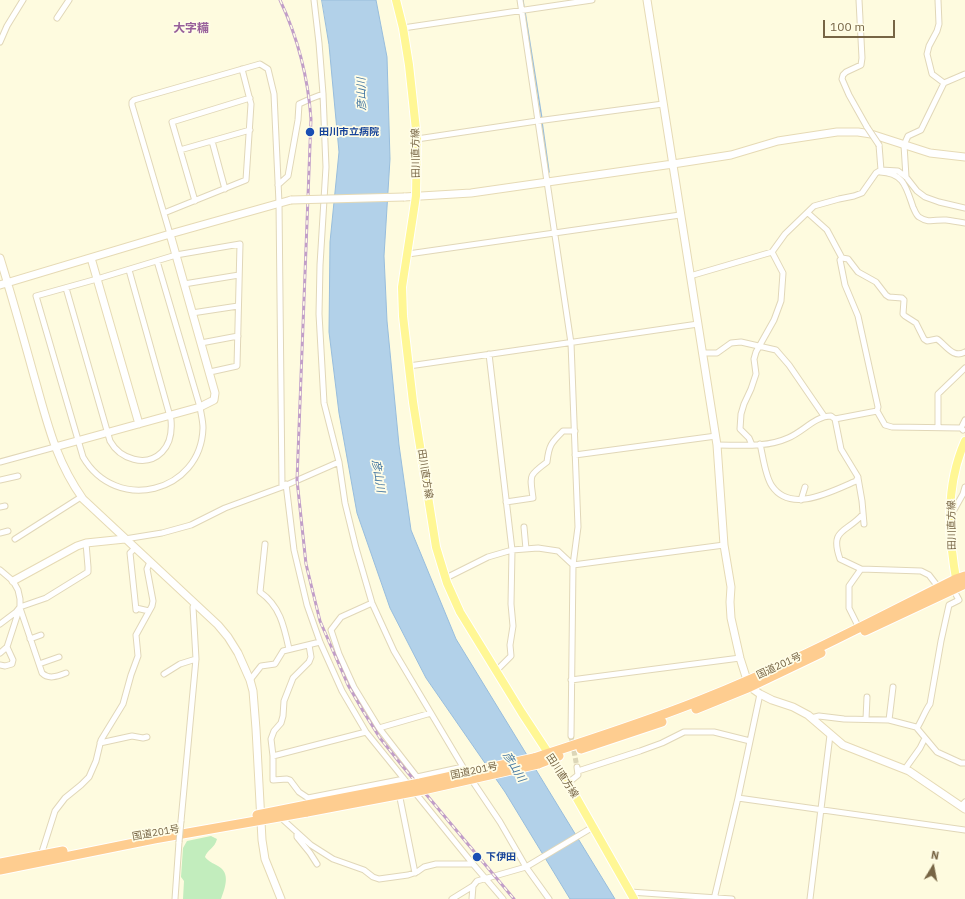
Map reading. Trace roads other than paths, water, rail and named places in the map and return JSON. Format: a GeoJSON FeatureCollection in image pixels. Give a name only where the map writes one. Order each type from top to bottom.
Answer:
{"type":"FeatureCollection","features":[{"type":"Feature","properties":{"kind":"highway","name":"国道201号"},"geometry":{"type":"LineString","coordinates":[[749,683],[939,588],[960,582]]}},
{"type":"Feature","properties":{"kind":"highway","name":"国道201号"},"geometry":{"type":"LineString","coordinates":[[0,870],[307,808],[420,783],[536,761],[749,683],[960,582]]}},
{"type":"Feature","properties":{"kind":"highway","name":"国道201号"},"geometry":{"type":"LineString","coordinates":[[0,863],[261,817],[280,817],[307,808]]}},
{"type":"Feature","properties":{"kind":"main road","name":"田川直方線"},"geometry":{"type":"LineString","coordinates":[[396,0],[403,28],[409,65],[417,139],[416,196],[402,287],[403,316],[413,402],[436,547],[446,578],[460,612],[549,756],[568,783],[590,829],[632,895]]}},
{"type":"Feature","properties":{"kind":"main road","name":"田川直方線"},"geometry":{"type":"LineString","coordinates":[[960,582],[950,544],[949,509],[954,476],[961,449],[965,441]]}},
{"type":"Feature","properties":{"kind":"main road","name":"田川直方線"},"geometry":{"type":"LineString","coordinates":[[960,582],[955,546],[954,510],[959,478],[965,455]]}},
{"type":"Feature","properties":{"kind":"street"},"geometry":{"type":"LineString","coordinates":[[0,42],[7,26],[23,0]]}},
{"type":"Feature","properties":{"kind":"street"},"geometry":{"type":"LineString","coordinates":[[57,18],[69,0]]}},
{"type":"Feature","properties":{"kind":"street"},"geometry":{"type":"LineString","coordinates":[[314,0],[323,94],[326,167],[320,265],[319,314],[324,403],[339,462],[347,511],[356,548],[372,603],[394,651],[463,767],[500,822],[526,867],[549,899]]}},
{"type":"Feature","properties":{"kind":"street"},"geometry":{"type":"LineString","coordinates":[[520,0],[571,343],[578,527],[573,565],[571,736]]}},
{"type":"Feature","properties":{"kind":"street"},"geometry":{"type":"LineString","coordinates":[[403,28],[592,0]]}},
{"type":"Feature","properties":{"kind":"street"},"geometry":{"type":"LineString","coordinates":[[647,0],[716,436],[724,545],[731,587],[731,618],[740,658],[749,683],[760,694],[793,707],[811,718],[843,745],[905,769],[964,806]]}},
{"type":"Feature","properties":{"kind":"street"},"geometry":{"type":"LineString","coordinates":[[690,276],[772,252],[785,234],[814,206],[862,193],[878,171],[879,145],[849,95],[842,79],[846,72],[861,65],[859,0]]}},
{"type":"Feature","properties":{"kind":"street"},"geometry":{"type":"LineString","coordinates":[[938,0],[939,24],[927,54],[932,74],[944,82]]}},
{"type":"Feature","properties":{"kind":"street"},"geometry":{"type":"LineString","coordinates":[[0,462],[200,407],[210,403],[215,397],[210,372],[132,102],[134,100],[260,64],[268,69],[274,94],[279,203],[284,486],[294,550],[307,605],[320,642],[342,691],[366,732],[503,899]]}},
{"type":"Feature","properties":{"kind":"street"},"geometry":{"type":"LineString","coordinates":[[164,213],[246,180],[251,104],[242,69]]}},
{"type":"Feature","properties":{"kind":"street"},"geometry":{"type":"LineString","coordinates":[[906,177],[904,145],[908,136],[921,130],[944,82],[965,74]]}},
{"type":"Feature","properties":{"kind":"street"},"geometry":{"type":"LineString","coordinates":[[278,185],[288,176],[298,120],[299,104],[323,94]]}},
{"type":"Feature","properties":{"kind":"street"},"geometry":{"type":"LineString","coordinates":[[195,201],[172,122],[250,98]]}},
{"type":"Feature","properties":{"kind":"street"},"geometry":{"type":"LineString","coordinates":[[417,139],[663,104]]}},
{"type":"Feature","properties":{"kind":"street"},"geometry":{"type":"LineString","coordinates":[[180,150],[250,130]]}},
{"type":"Feature","properties":{"kind":"street"},"geometry":{"type":"LineString","coordinates":[[4,284],[170,234],[291,200],[404,197],[471,193],[731,155],[778,141],[837,132],[858,132],[871,134],[930,153],[965,157]]}},
{"type":"Feature","properties":{"kind":"street"},"geometry":{"type":"LineString","coordinates":[[212,141],[225,189]]}},
{"type":"Feature","properties":{"kind":"street"},"geometry":{"type":"LineString","coordinates":[[878,171],[898,171],[906,177],[917,191],[925,197],[965,208]]}},
{"type":"Feature","properties":{"kind":"street"},"geometry":{"type":"LineString","coordinates":[[878,171],[896,175],[900,178],[918,217],[929,221],[947,220],[965,223]]}},
{"type":"Feature","properties":{"kind":"street"},"geometry":{"type":"LineString","coordinates":[[808,213],[827,230],[842,258],[840,260],[841,270],[845,285],[858,316],[878,407],[877,411],[885,425],[892,427],[938,427],[962,429],[965,420]]}},
{"type":"Feature","properties":{"kind":"street"},"geometry":{"type":"LineString","coordinates":[[408,254],[680,215]]}},
{"type":"Feature","properties":{"kind":"street"},"geometry":{"type":"LineString","coordinates":[[156,261],[200,407],[203,428],[196,455],[177,478],[168,484],[144,491],[121,488],[112,485],[101,478],[88,466],[36,296],[176,255],[240,244],[237,366],[210,372]]}},
{"type":"Feature","properties":{"kind":"street"},"geometry":{"type":"LineString","coordinates":[[752,445],[749,438],[740,429],[741,414],[756,374],[754,359],[756,352],[774,320],[781,302],[783,272],[772,252]]}},
{"type":"Feature","properties":{"kind":"street"},"geometry":{"type":"LineString","coordinates":[[0,258],[4,284],[42,408],[62,465],[72,484],[81,497],[218,625],[238,653],[250,680],[255,709],[265,859],[281,899]]}},
{"type":"Feature","properties":{"kind":"street"},"geometry":{"type":"LineString","coordinates":[[91,258],[139,424]]}},
{"type":"Feature","properties":{"kind":"street"},"geometry":{"type":"LineString","coordinates":[[842,258],[848,259],[858,272],[876,282],[886,295],[889,297],[902,298],[904,300],[903,314],[916,323],[924,339],[937,339],[954,354],[958,355],[965,352]]}},
{"type":"Feature","properties":{"kind":"street"},"geometry":{"type":"LineString","coordinates":[[66,288],[114,448],[122,455],[133,460],[141,461],[150,459],[162,452],[170,439],[172,425],[171,415],[129,270]]}},
{"type":"Feature","properties":{"kind":"street"},"geometry":{"type":"LineString","coordinates":[[184,284],[239,275]]}},
{"type":"Feature","properties":{"kind":"street"},"geometry":{"type":"LineString","coordinates":[[192,313],[238,306]]}},
{"type":"Feature","properties":{"kind":"street"},"geometry":{"type":"LineString","coordinates":[[409,366],[698,324]]}},
{"type":"Feature","properties":{"kind":"street"},"geometry":{"type":"LineString","coordinates":[[201,343],[238,336]]}},
{"type":"Feature","properties":{"kind":"street"},"geometry":{"type":"LineString","coordinates":[[703,353],[717,352],[730,343],[741,342],[776,350],[789,365],[824,416]]}},
{"type":"Feature","properties":{"kind":"street"},"geometry":{"type":"LineString","coordinates":[[489,354],[512,550],[511,604],[513,626],[510,656],[496,671]]}},
{"type":"Feature","properties":{"kind":"street"},"geometry":{"type":"LineString","coordinates":[[938,427],[938,394],[965,368]]}},
{"type":"Feature","properties":{"kind":"street"},"geometry":{"type":"LineString","coordinates":[[717,445],[752,445],[776,442],[789,438],[824,416],[832,416],[835,419],[877,411]]}},
{"type":"Feature","properties":{"kind":"street"},"geometry":{"type":"LineString","coordinates":[[835,419],[843,454],[858,477],[864,514],[864,524]]}},
{"type":"Feature","properties":{"kind":"street"},"geometry":{"type":"LineString","coordinates":[[506,502],[533,498],[530,477],[547,462],[549,448],[555,439],[563,432],[575,431]]}},
{"type":"Feature","properties":{"kind":"street"},"geometry":{"type":"LineString","coordinates":[[575,454],[716,436]]}},
{"type":"Feature","properties":{"kind":"street"},"geometry":{"type":"LineString","coordinates":[[760,444],[768,480],[772,486],[784,496],[794,500],[801,500],[829,493],[856,481],[858,477]]}},
{"type":"Feature","properties":{"kind":"street"},"geometry":{"type":"LineString","coordinates":[[13,581],[77,546],[86,543],[162,533],[191,525],[226,508],[284,486],[339,462]]}},
{"type":"Feature","properties":{"kind":"street"},"geometry":{"type":"LineString","coordinates":[[0,480],[18,476]]}},
{"type":"Feature","properties":{"kind":"street"},"geometry":{"type":"LineString","coordinates":[[801,500],[805,487]]}},
{"type":"Feature","properties":{"kind":"street"},"geometry":{"type":"LineString","coordinates":[[954,510],[963,494],[965,487]]}},
{"type":"Feature","properties":{"kind":"street"},"geometry":{"type":"LineString","coordinates":[[15,539],[81,497]]}},
{"type":"Feature","properties":{"kind":"street"},"geometry":{"type":"LineString","coordinates":[[864,514],[838,535],[835,542],[840,559],[861,569],[921,571],[929,575],[939,588]]}},
{"type":"Feature","properties":{"kind":"street"},"geometry":{"type":"LineString","coordinates":[[524,527],[526,549]]}},
{"type":"Feature","properties":{"kind":"street"},"geometry":{"type":"LineString","coordinates":[[0,533],[8,531]]}},
{"type":"Feature","properties":{"kind":"street"},"geometry":{"type":"LineString","coordinates":[[0,624],[16,612],[20,607],[46,598],[88,572],[86,543]]}},
{"type":"Feature","properties":{"kind":"street"},"geometry":{"type":"LineString","coordinates":[[265,544],[260,592],[269,598],[274,605],[284,625],[289,649]]}},
{"type":"Feature","properties":{"kind":"street"},"geometry":{"type":"LineString","coordinates":[[573,565],[724,545]]}},
{"type":"Feature","properties":{"kind":"street"},"geometry":{"type":"LineString","coordinates":[[135,548],[130,553],[136,609],[149,611]]}},
{"type":"Feature","properties":{"kind":"street"},"geometry":{"type":"LineString","coordinates":[[446,578],[488,557],[512,550],[538,548],[558,551],[573,565]]}},
{"type":"Feature","properties":{"kind":"street"},"geometry":{"type":"LineString","coordinates":[[41,855],[55,811],[64,798],[81,785],[88,776],[96,761],[101,740],[123,704],[130,675],[138,656],[136,635],[152,606],[153,601],[147,569],[150,562]]}},
{"type":"Feature","properties":{"kind":"street"},"geometry":{"type":"LineString","coordinates":[[859,628],[849,608],[850,586],[853,579],[861,569]]}},
{"type":"Feature","properties":{"kind":"street"},"geometry":{"type":"LineString","coordinates":[[0,570],[13,581],[18,590],[20,607],[42,673],[45,676],[52,677],[66,673]]}},
{"type":"Feature","properties":{"kind":"street"},"geometry":{"type":"LineString","coordinates":[[917,728],[930,704],[949,605],[959,600],[960,582]]}},
{"type":"Feature","properties":{"kind":"street"},"geometry":{"type":"LineString","coordinates":[[372,603],[341,617],[331,630],[339,654],[354,687],[379,728],[417,777],[463,767]]}},
{"type":"Feature","properties":{"kind":"street"},"geometry":{"type":"LineString","coordinates":[[175,899],[196,659],[193,607],[195,604]]}},
{"type":"Feature","properties":{"kind":"street"},"geometry":{"type":"LineString","coordinates":[[0,653],[7,647],[20,607]]}},
{"type":"Feature","properties":{"kind":"street"},"geometry":{"type":"LineString","coordinates":[[30,639],[41,635]]}},
{"type":"Feature","properties":{"kind":"street"},"geometry":{"type":"LineString","coordinates":[[250,680],[261,666],[275,664],[284,651],[320,642]]}},
{"type":"Feature","properties":{"kind":"street"},"geometry":{"type":"LineString","coordinates":[[309,644],[311,657],[309,662],[293,678],[284,701],[281,723],[274,731],[271,739],[273,780],[287,778],[308,798],[404,779]]}},
{"type":"Feature","properties":{"kind":"street"},"geometry":{"type":"LineString","coordinates":[[0,665],[5,666],[12,664],[7,647]]}},
{"type":"Feature","properties":{"kind":"street"},"geometry":{"type":"LineString","coordinates":[[39,664],[59,657]]}},
{"type":"Feature","properties":{"kind":"street"},"geometry":{"type":"LineString","coordinates":[[571,680],[740,658]]}},
{"type":"Feature","properties":{"kind":"street"},"geometry":{"type":"LineString","coordinates":[[164,674],[180,664],[196,659]]}},
{"type":"Feature","properties":{"kind":"street"},"geometry":{"type":"LineString","coordinates":[[889,720],[893,687]]}},
{"type":"Feature","properties":{"kind":"street"},"geometry":{"type":"LineString","coordinates":[[714,898],[738,798],[760,694]]}},
{"type":"Feature","properties":{"kind":"street"},"geometry":{"type":"LineString","coordinates":[[866,719],[867,697]]}},
{"type":"Feature","properties":{"kind":"street"},"geometry":{"type":"LineString","coordinates":[[379,728],[431,713]]}},
{"type":"Feature","properties":{"kind":"street"},"geometry":{"type":"LineString","coordinates":[[811,718],[818,716],[844,719],[889,720],[917,728],[938,752],[965,763]]}},
{"type":"Feature","properties":{"kind":"street"},"geometry":{"type":"LineString","coordinates":[[273,756],[366,732]]}},
{"type":"Feature","properties":{"kind":"street"},"geometry":{"type":"LineString","coordinates":[[568,783],[578,775],[577,769],[640,751],[662,743],[684,732],[714,732],[750,741]]}},
{"type":"Feature","properties":{"kind":"street"},"geometry":{"type":"LineString","coordinates":[[810,899],[830,734]]}},
{"type":"Feature","properties":{"kind":"street"},"geometry":{"type":"LineString","coordinates":[[100,743],[132,736],[143,738],[147,737]]}},
{"type":"Feature","properties":{"kind":"street"},"geometry":{"type":"LineString","coordinates":[[905,769],[920,748],[925,738]]}},
{"type":"Feature","properties":{"kind":"street"},"geometry":{"type":"LineString","coordinates":[[349,808],[417,795]]}},
{"type":"Feature","properties":{"kind":"street"},"geometry":{"type":"LineString","coordinates":[[400,798],[415,873]]}},
{"type":"Feature","properties":{"kind":"street"},"geometry":{"type":"LineString","coordinates":[[738,798],[965,830]]}},
{"type":"Feature","properties":{"kind":"street"},"geometry":{"type":"LineString","coordinates":[[280,817],[311,845],[333,859],[364,870],[373,878],[379,879],[408,875],[415,873],[424,867],[436,864],[473,864]]}},
{"type":"Feature","properties":{"kind":"street"},"geometry":{"type":"LineString","coordinates":[[452,899],[473,886],[477,881],[526,867],[590,829]]}},
{"type":"Feature","properties":{"kind":"street"},"geometry":{"type":"LineString","coordinates":[[298,834],[297,837],[317,864]]}},
{"type":"Feature","properties":{"kind":"street"},"geometry":{"type":"LineString","coordinates":[[472,899],[473,886]]}},
{"type":"Feature","properties":{"kind":"street"},"geometry":{"type":"LineString","coordinates":[[632,895],[732,899]]}},
{"type":"Feature","properties":{"kind":"water","name":"彦山川"},"geometry":{"type":"Polygon","coordinates":[[[322,0],[376,0],[387,57],[390,159],[384,256],[387,321],[399,445],[411,530],[456,639],[615,899],[570,899],[505,792],[426,678],[390,608],[357,513],[339,413],[329,332],[330,242],[339,152],[329,45],[322,0]]]}},
{"type":"Feature","properties":{"kind":"waterway"},"geometry":{"type":"LineString","coordinates":[[523,0],[524,8]]}},
{"type":"Feature","properties":{"kind":"waterway"},"geometry":{"type":"LineString","coordinates":[[525,12],[542,119]]}},
{"type":"Feature","properties":{"kind":"waterway"},"geometry":{"type":"LineString","coordinates":[[542,122],[549,172]]}},
{"type":"Feature","properties":{"kind":"tunnel"},"geometry":{"type":"LineString","coordinates":[[571,736],[577,767]]}},
{"type":"Feature","properties":{"kind":"railway"},"geometry":{"type":"LineString","coordinates":[[280,0],[297,43],[305,73],[310,103],[311,119],[297,480],[306,564],[320,621],[348,685],[380,738],[514,899]]}},
{"type":"Feature","properties":{"kind":"place","name":"田川市立病院"},"geometry":{"type":"Point","coordinates":[310,132]}},
{"type":"Feature","properties":{"kind":"place","name":"下伊田"},"geometry":{"type":"Point","coordinates":[477,857]}},
{"type":"Feature","properties":{"kind":"district","name":"大字糒"},"geometry":{"type":"Point","coordinates":[191,29]}}]}
